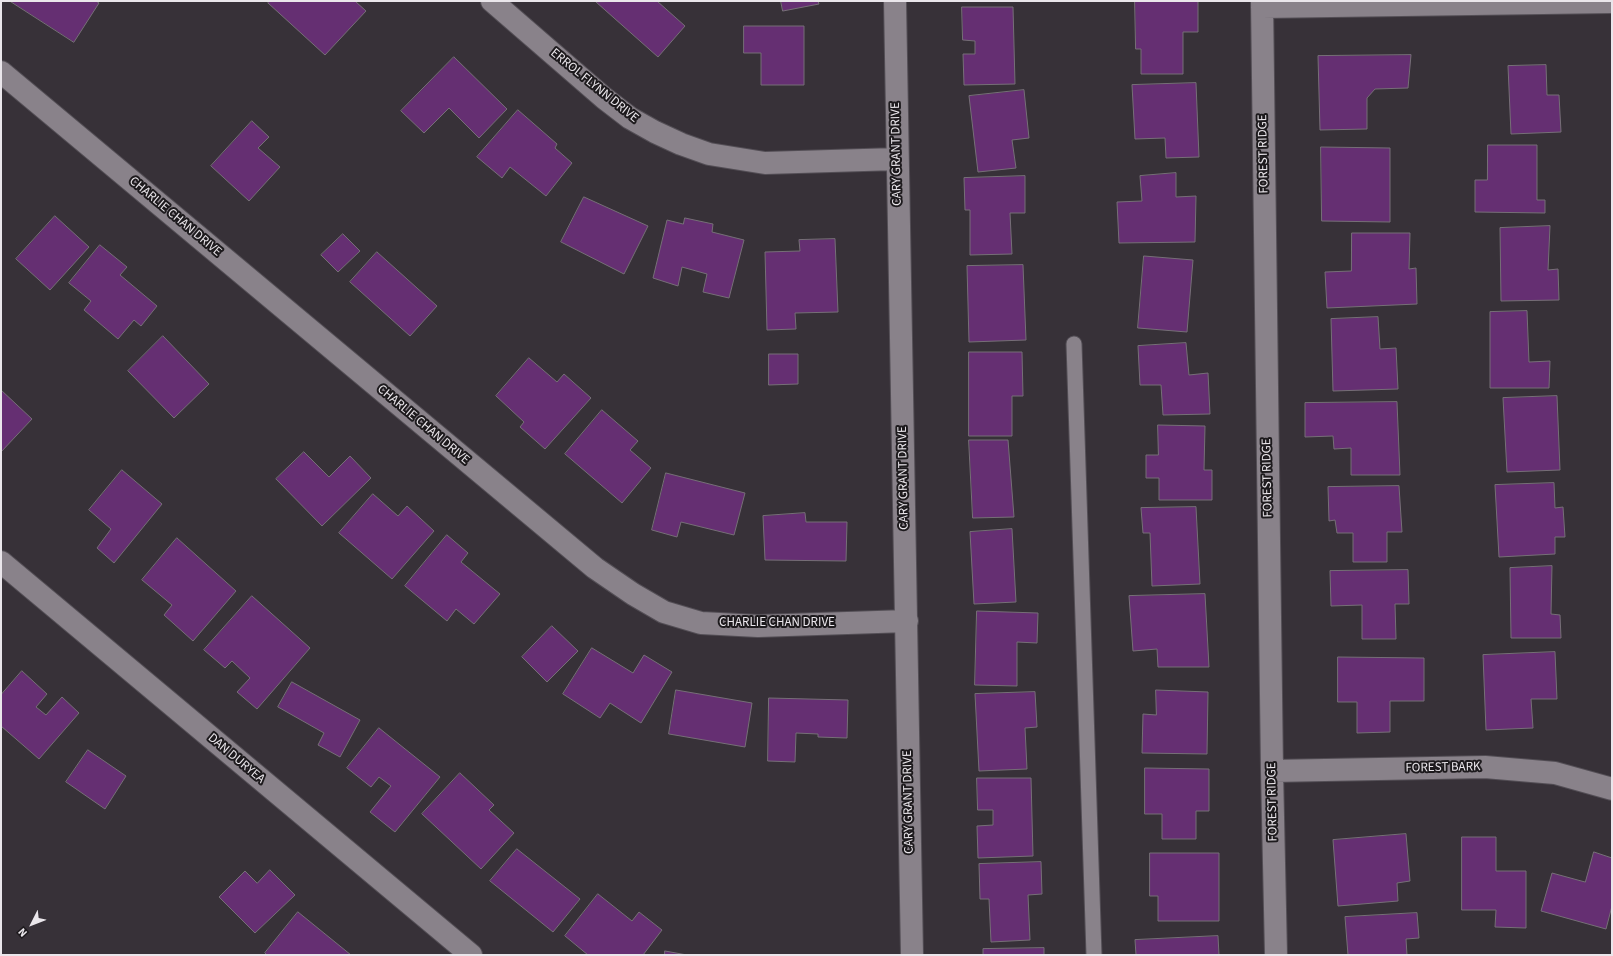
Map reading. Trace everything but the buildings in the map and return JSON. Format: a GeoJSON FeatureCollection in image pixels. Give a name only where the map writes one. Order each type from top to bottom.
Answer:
{"type":"FeatureCollection","features":[{"type":"Feature","properties":{"kind":"street","name":"ERROL FLYNN DRIVE"},"geometry":{"type":"LineString","coordinates":[[492,1],[609,102],[643,125],[681,144],[709,154],[765,163],[897,159]]}},
{"type":"Feature","properties":{"kind":"street","name":"CARY GRANT DRIVE"},"geometry":{"type":"LineString","coordinates":[[895,1],[912,955]]}},
{"type":"Feature","properties":{"kind":"street"},"geometry":{"type":"LineString","coordinates":[[1262,4],[1612,2]]}},
{"type":"Feature","properties":{"kind":"street","name":"FOREST RIDGE"},"geometry":{"type":"LineString","coordinates":[[1262,4],[1272,771],[1276,955]]}},
{"type":"Feature","properties":{"kind":"street","name":"CHARLIE CHAN DRIVE"},"geometry":{"type":"LineString","coordinates":[[1,72],[588,563],[633,594],[664,612],[702,623],[758,626],[907,621]]}},
{"type":"Feature","properties":{"kind":"street","name":"DAN DURYEA"},"geometry":{"type":"LineString","coordinates":[[1,562],[471,955]]}},
{"type":"Feature","properties":{"kind":"street","name":"FOREST BARK"},"geometry":{"type":"LineString","coordinates":[[1272,771],[1485,767],[1555,773],[1612,789]]}},
{"type":"Feature","properties":{"kind":"lane"},"geometry":{"type":"LineString","coordinates":[[1074,344],[1094,955]]}}]}
